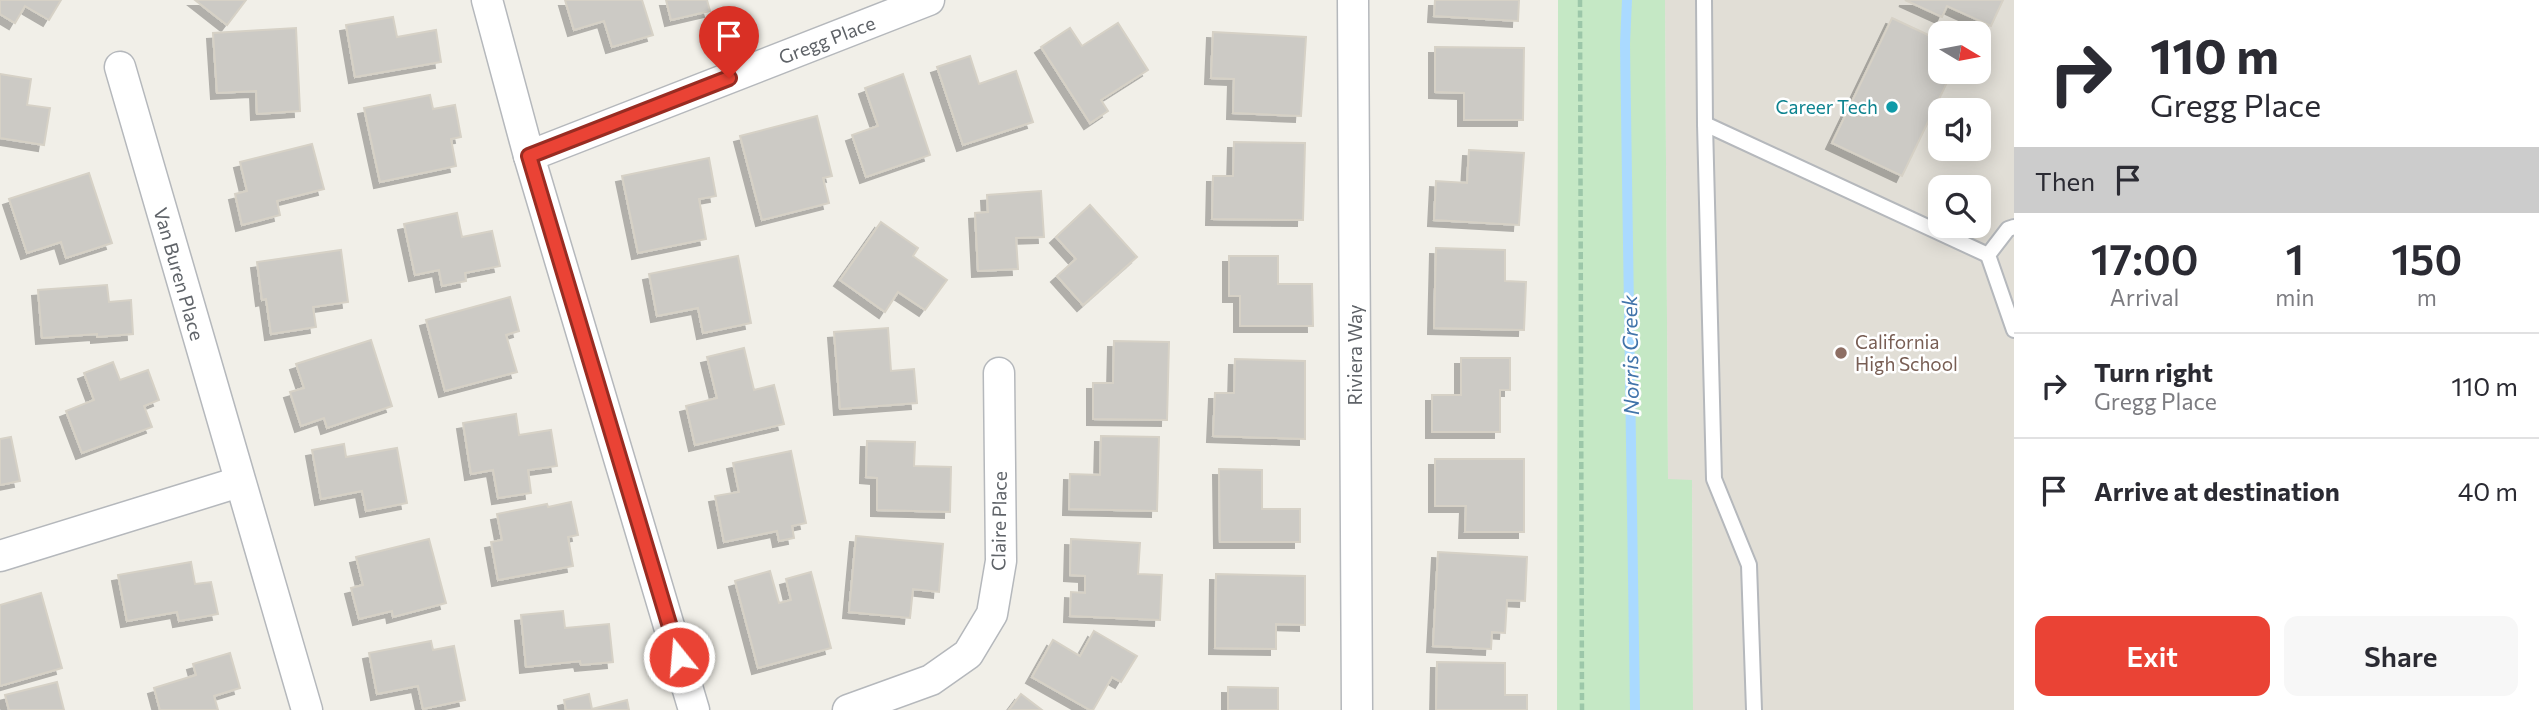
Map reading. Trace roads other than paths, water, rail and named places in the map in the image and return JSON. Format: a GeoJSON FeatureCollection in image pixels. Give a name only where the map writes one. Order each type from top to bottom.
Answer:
{"type":"FeatureCollection","features":[{"type":"Feature","properties":{"kind":"street"},"geometry":{"type":"LineString","coordinates":[[487,0],[529,156],[694,710]]}},
{"type":"Feature","properties":{"kind":"street","name":"Gregg Place"},"geometry":{"type":"LineString","coordinates":[[529,156],[929,0]]}},
{"type":"Feature","properties":{"kind":"street","name":"Riviera Way"},"geometry":{"type":"LineString","coordinates":[[1353,0],[1357,710]]}},
{"type":"Feature","properties":{"kind":"street","name":"Van Buren Place"},"geometry":{"type":"LineString","coordinates":[[120,67],[307,710]]}},
{"type":"Feature","properties":{"kind":"street","name":"Claire Place"},"geometry":{"type":"LineString","coordinates":[[848,710],[931,680],[968,654],[992,614],[1001,561],[999,373]]}},
{"type":"Feature","properties":{"kind":"street"},"geometry":{"type":"LineString","coordinates":[[0,556],[239,482]]}},
{"type":"Feature","properties":{"kind":"lane"},"geometry":{"type":"LineString","coordinates":[[1704,0],[1714,479],[1749,565],[1754,710]]}},
{"type":"Feature","properties":{"kind":"lane"},"geometry":{"type":"LineString","coordinates":[[1705,124],[1988,255],[2014,330]]}},
{"type":"Feature","properties":{"kind":"lane"},"geometry":{"type":"LineString","coordinates":[[1988,255],[2008,229],[2014,227]]}},
{"type":"Feature","properties":{"kind":"waterway","name":"Norris Creek"},"geometry":{"type":"LineString","coordinates":[[1627,0],[1625,44],[1635,710]]}},
{"type":"Feature","properties":{"kind":"place","name":"Career Tech"},"geometry":{"type":"Point","coordinates":[1892,107]}},
{"type":"Feature","properties":{"kind":"place","name":"California High School"},"geometry":{"type":"Point","coordinates":[1841,353]}}]}
